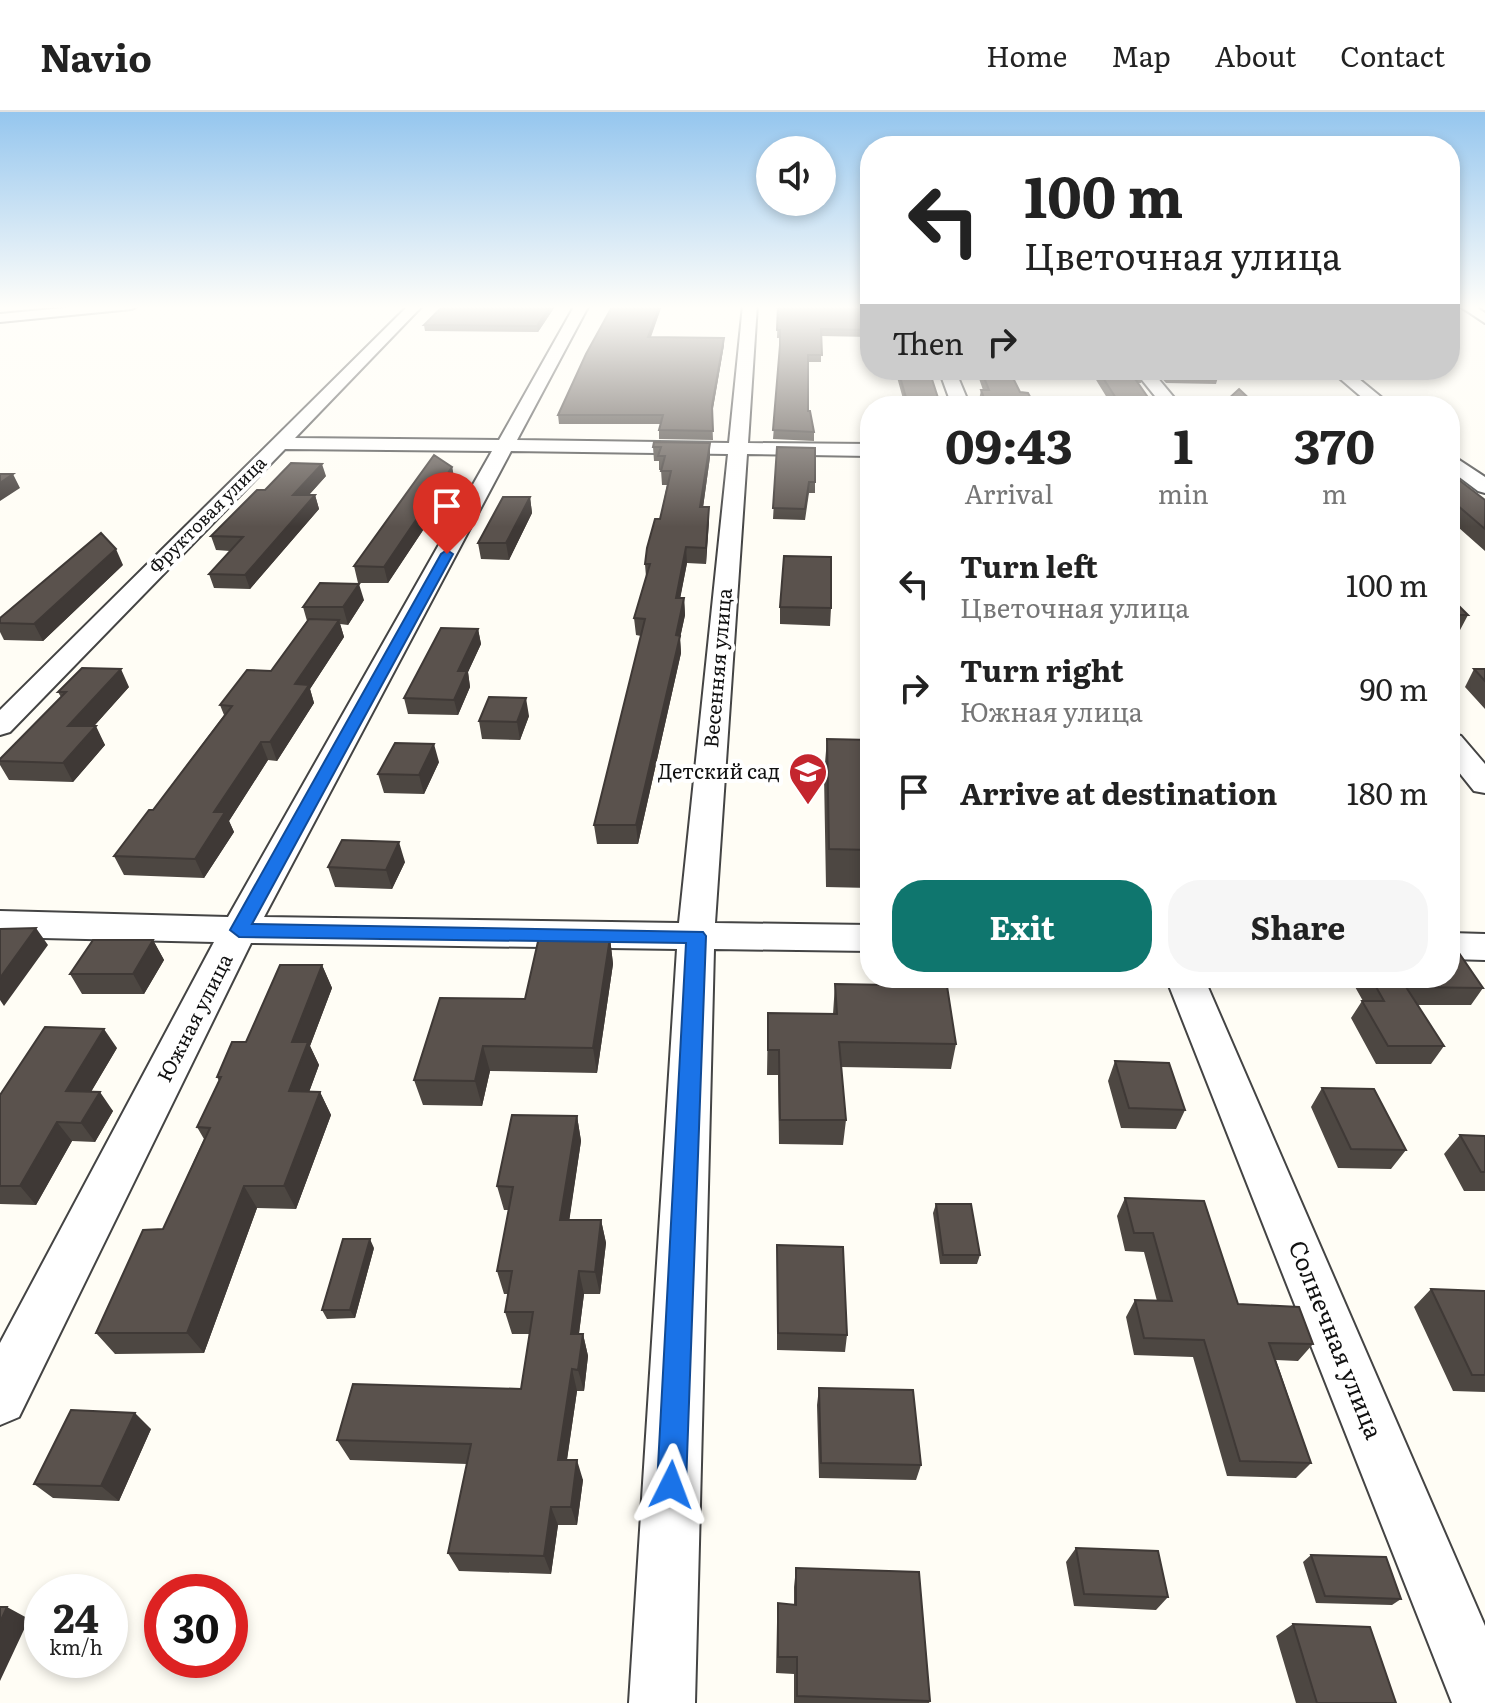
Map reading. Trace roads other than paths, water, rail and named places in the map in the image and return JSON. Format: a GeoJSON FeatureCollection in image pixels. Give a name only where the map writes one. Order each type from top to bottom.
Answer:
{"type":"FeatureCollection","features":[{"type":"Feature","properties":{"kind":"street","name":"Фруктовая улица"},"geometry":{"type":"LineString","coordinates":[[0,726],[342,379]]}},
{"type":"Feature","properties":{"kind":"street","name":"Южная улица"},"geometry":{"type":"LineString","coordinates":[[0,1398],[239,930],[543,379]]}},
{"type":"Feature","properties":{"kind":"street","name":"Весенняя улица"},"geometry":{"type":"LineString","coordinates":[[662,1703],[696,936],[743,379]]}},
{"type":"Feature","properties":{"kind":"street"},"geometry":{"type":"LineString","coordinates":[[1150,380],[1164,396]]}},
{"type":"Feature","properties":{"kind":"street"},"geometry":{"type":"LineString","coordinates":[[1350,380],[1370,396]]}},
{"type":"Feature","properties":{"kind":"street"},"geometry":{"type":"LineString","coordinates":[[279,443],[860,450]]}},
{"type":"Feature","properties":{"kind":"street"},"geometry":{"type":"LineString","coordinates":[[1460,457],[1477,456]]}},
{"type":"Feature","properties":{"kind":"street"},"geometry":{"type":"LineString","coordinates":[[1460,466],[1485,487]]}},
{"type":"Feature","properties":{"kind":"street"},"geometry":{"type":"LineString","coordinates":[[1460,754],[1485,784]]}},
{"type":"Feature","properties":{"kind":"street"},"geometry":{"type":"LineString","coordinates":[[0,924],[860,938]]}},
{"type":"Feature","properties":{"kind":"street"},"geometry":{"type":"LineString","coordinates":[[1460,946],[1485,947]]}},
{"type":"Feature","properties":{"kind":"street","name":"Солнечная улица"},"geometry":{"type":"LineString","coordinates":[[1189,988],[1485,1703]]}},
{"type":"Feature","properties":{"kind":"place","name":"Детский сад"},"geometry":{"type":"Point","coordinates":[808,806]}}]}
